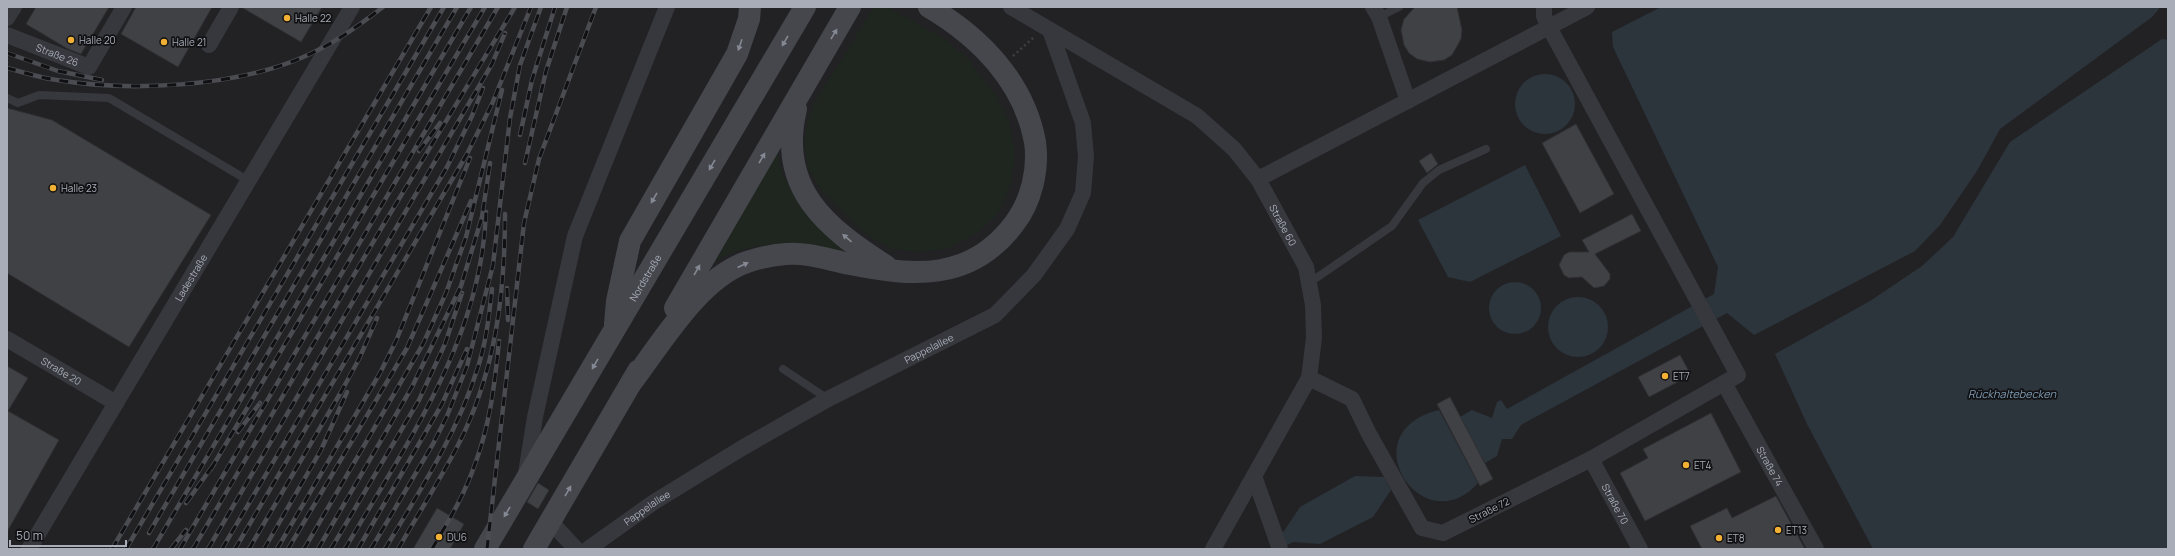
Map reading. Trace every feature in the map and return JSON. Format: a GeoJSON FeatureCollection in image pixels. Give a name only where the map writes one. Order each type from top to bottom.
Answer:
{"type":"FeatureCollection","features":[{"type":"Feature","properties":{"kind":"street"},"geometry":{"type":"LineString","coordinates":[[7,18],[14,7]]}},
{"type":"Feature","properties":{"kind":"street","name":"Straße 26"},"geometry":{"type":"LineString","coordinates":[[7,35],[89,67],[124,7]]}},
{"type":"Feature","properties":{"kind":"street"},"geometry":{"type":"LineString","coordinates":[[209,46],[232,7]]}},
{"type":"Feature","properties":{"kind":"street","name":"Ladestraße"},"geometry":{"type":"LineString","coordinates":[[29,549],[352,7]]}},
{"type":"Feature","properties":{"kind":"street"},"geometry":{"type":"LineString","coordinates":[[525,482],[535,417],[575,236],[667,7]]}},
{"type":"Feature","properties":{"kind":"street"},"geometry":{"type":"LineString","coordinates":[[614,330],[617,301],[630,241],[737,54],[749,19],[750,7]]}},
{"type":"Feature","properties":{"kind":"street","name":"Nordstraße"},"geometry":{"type":"LineString","coordinates":[[485,549],[805,7]]}},
{"type":"Feature","properties":{"kind":"street"},"geometry":{"type":"LineString","coordinates":[[534,549],[850,7]]}},
{"type":"Feature","properties":{"kind":"street"},"geometry":{"type":"LineString","coordinates":[[631,383],[696,298],[713,281],[746,262],[786,254],[822,256],[851,264],[929,272],[953,268],[978,257],[1002,239],[1018,219],[1030,195],[1036,167],[1035,143],[1028,114],[1018,93],[1000,67],[952,20],[929,7]]}},
{"type":"Feature","properties":{"kind":"street","name":"Straße 60"},"geometry":{"type":"LineString","coordinates":[[1011,7],[1197,116],[1234,149],[1258,179],[1306,267],[1314,305],[1314,338],[1309,378],[1213,549]]}},
{"type":"Feature","properties":{"kind":"street"},"geometry":{"type":"LineString","coordinates":[[1544,7],[1544,16],[1549,27]]}},
{"type":"Feature","properties":{"kind":"street"},"geometry":{"type":"LineString","coordinates":[[1258,179],[1587,7]]}},
{"type":"Feature","properties":{"kind":"street"},"geometry":{"type":"LineString","coordinates":[[1376,12],[1408,101]]}},
{"type":"Feature","properties":{"kind":"street","name":"Straße 72"},"geometry":{"type":"LineString","coordinates":[[1309,378],[1352,399],[1369,434],[1422,528],[1443,533],[1591,459],[1738,376],[1549,27]]}},
{"type":"Feature","properties":{"kind":"street","name":"Pappelallee"},"geometry":{"type":"LineString","coordinates":[[588,549],[661,498],[742,448],[828,399],[995,315],[1034,275],[1067,229],[1083,193],[1086,157],[1084,130],[1081,116],[1048,28]]}},
{"type":"Feature","properties":{"kind":"street"},"geometry":{"type":"LineString","coordinates":[[800,92],[792,124],[790,147],[793,166],[800,185],[809,200],[830,223],[862,251],[891,269]]}},
{"type":"Feature","properties":{"kind":"street","name":"Straße 20"},"geometry":{"type":"LineString","coordinates":[[7,339],[116,403]]}},
{"type":"Feature","properties":{"kind":"street","name":"Straße 74"},"geometry":{"type":"LineString","coordinates":[[1724,383],[1816,549]]}},
{"type":"Feature","properties":{"kind":"street","name":"Straße 70"},"geometry":{"type":"LineString","coordinates":[[1591,459],[1640,549]]}},
{"type":"Feature","properties":{"kind":"street"},"geometry":{"type":"LineString","coordinates":[[1254,476],[1280,549]]}},
{"type":"Feature","properties":{"kind":"street"},"geometry":{"type":"LineString","coordinates":[[550,521],[576,549]]}},
{"type":"Feature","properties":{"kind":"lane"},"geometry":{"type":"LineString","coordinates":[[1376,12],[1399,7]]}},
{"type":"Feature","properties":{"kind":"lane"},"geometry":{"type":"LineString","coordinates":[[7,98],[18,103],[39,95],[109,98],[249,181]]}},
{"type":"Feature","properties":{"kind":"lane"},"geometry":{"type":"LineString","coordinates":[[1309,283],[1392,226],[1423,183],[1440,170],[1486,149]]}},
{"type":"Feature","properties":{"kind":"lane"},"geometry":{"type":"LineString","coordinates":[[783,369],[828,399]]}},
{"type":"Feature","properties":{"kind":"path"},"geometry":{"type":"LineString","coordinates":[[1000,67],[1048,28]]}},
{"type":"Feature","properties":{"kind":"shaded area"},"geometry":{"type":"Polygon","coordinates":[[[7,7],[2168,7],[2168,549],[7,549],[7,7]]]}},
{"type":"Feature","properties":{"kind":"shaded area"},"geometry":{"type":"Polygon","coordinates":[[[874,7],[888,7],[943,38],[966,57],[997,96],[1010,124],[1015,154],[1011,185],[998,214],[977,233],[946,249],[919,252],[892,249],[867,235],[821,190],[808,168],[804,146],[807,122],[815,102],[874,7]]]}},
{"type":"Feature","properties":{"kind":"shaded area"},"geometry":{"type":"Polygon","coordinates":[[[778,152],[782,174],[803,206],[856,256],[799,245],[781,244],[764,245],[746,249],[728,255],[709,264],[778,152]]]}},
{"type":"Feature","properties":{"kind":"water"},"geometry":{"type":"Polygon","coordinates":[[[1661,7],[2158,7],[2159,9],[2152,17],[2000,129],[1977,171],[1940,225],[1915,251],[1754,335],[1727,313],[1521,425],[1512,439],[1502,439],[1497,456],[1485,463],[1460,417],[1472,410],[1492,418],[1497,402],[1501,400],[1507,409],[1714,294],[1718,267],[1613,47],[1612,32],[1661,7]]]}},
{"type":"Feature","properties":{"kind":"water","name":"Rückhaltebecken"},"geometry":{"type":"Polygon","coordinates":[[[2162,39],[2168,40],[2168,549],[1873,549],[1807,424],[1775,354],[1870,301],[1922,266],[1953,237],[2010,142],[2162,39]]]}},
{"type":"Feature","properties":{"kind":"water"},"geometry":{"type":"Polygon","coordinates":[[[1539,74],[1551,74],[1562,79],[1570,87],[1575,98],[1573,116],[1562,129],[1551,134],[1539,134],[1528,129],[1520,121],[1515,110],[1515,98],[1520,87],[1528,79],[1539,74]]]}},
{"type":"Feature","properties":{"kind":"water"},"geometry":{"type":"Polygon","coordinates":[[[1525,165],[1561,236],[1470,282],[1448,277],[1418,220],[1525,165]]]}},
{"type":"Feature","properties":{"kind":"water"},"geometry":{"type":"Polygon","coordinates":[[[1510,282],[1520,282],[1534,289],[1541,303],[1541,313],[1534,327],[1520,334],[1510,334],[1500,330],[1493,323],[1489,313],[1489,303],[1493,293],[1500,286],[1510,282]]]}},
{"type":"Feature","properties":{"kind":"water"},"geometry":{"type":"Polygon","coordinates":[[[1572,297],[1584,297],[1595,302],[1603,310],[1608,321],[1606,339],[1595,352],[1584,357],[1572,357],[1561,352],[1553,344],[1548,333],[1548,321],[1553,310],[1561,302],[1572,297]]]}},
{"type":"Feature","properties":{"kind":"water"},"geometry":{"type":"Polygon","coordinates":[[[1439,410],[1478,483],[1457,499],[1436,501],[1417,493],[1404,478],[1397,459],[1399,439],[1412,422],[1439,410]]]}},
{"type":"Feature","properties":{"kind":"water"},"geometry":{"type":"Polygon","coordinates":[[[1355,476],[1384,477],[1391,490],[1373,517],[1320,544],[1293,542],[1284,547],[1278,533],[1284,531],[1300,507],[1355,476]]]}},
{"type":"Feature","properties":{"kind":"building","name":"Halle 20"},"geometry":{"type":"Polygon","coordinates":[[[36,7],[109,7],[81,54],[68,49],[26,24],[36,7]]]}},
{"type":"Feature","properties":{"kind":"building","name":"Halle 21"},"geometry":{"type":"Polygon","coordinates":[[[136,7],[212,7],[178,67],[121,34],[136,7]]]}},
{"type":"Feature","properties":{"kind":"building","name":"Halle 22"},"geometry":{"type":"Polygon","coordinates":[[[241,7],[322,7],[301,42],[241,7]]]}},
{"type":"Feature","properties":{"kind":"building"},"geometry":{"type":"Polygon","coordinates":[[[1415,7],[1457,7],[1462,30],[1461,39],[1452,55],[1444,60],[1430,62],[1417,59],[1409,53],[1404,45],[1401,30],[1404,19],[1415,7]]]}},
{"type":"Feature","properties":{"kind":"building","name":"Halle 23"},"geometry":{"type":"Polygon","coordinates":[[[7,108],[52,120],[211,215],[129,347],[7,273],[7,108]]]}},
{"type":"Feature","properties":{"kind":"building"},"geometry":{"type":"Polygon","coordinates":[[[1576,124],[1614,194],[1580,213],[1542,143],[1576,124]]]}},
{"type":"Feature","properties":{"kind":"building"},"geometry":{"type":"Polygon","coordinates":[[[1431,153],[1438,164],[1427,173],[1419,161],[1431,153]]]}},
{"type":"Feature","properties":{"kind":"building"},"geometry":{"type":"Polygon","coordinates":[[[1632,214],[1641,231],[1595,254],[1610,274],[1610,279],[1604,286],[1594,288],[1582,277],[1569,278],[1564,275],[1559,265],[1564,255],[1569,252],[1589,252],[1582,240],[1632,214]]]}},
{"type":"Feature","properties":{"kind":"building","name":"ET7"},"geometry":{"type":"Polygon","coordinates":[[[1680,355],[1691,375],[1649,397],[1638,377],[1680,355]]]}},
{"type":"Feature","properties":{"kind":"building"},"geometry":{"type":"Polygon","coordinates":[[[7,366],[28,378],[8,411],[59,440],[7,532],[7,366]]]}},
{"type":"Feature","properties":{"kind":"building"},"geometry":{"type":"Polygon","coordinates":[[[1450,397],[1493,479],[1480,486],[1437,404],[1450,397]]]}},
{"type":"Feature","properties":{"kind":"building","name":"ET4"},"geometry":{"type":"Polygon","coordinates":[[[1711,413],[1741,472],[1645,521],[1620,473],[1648,458],[1643,449],[1711,413]]]}},
{"type":"Feature","properties":{"kind":"building"},"geometry":{"type":"Polygon","coordinates":[[[538,483],[549,490],[538,509],[527,502],[538,483]]]}},
{"type":"Feature","properties":{"kind":"building"},"geometry":{"type":"Polygon","coordinates":[[[1776,496],[1805,549],[1702,549],[1690,526],[1727,508],[1732,518],[1776,496]]]}},
{"type":"Feature","properties":{"kind":"building","name":"DU6"},"geometry":{"type":"Polygon","coordinates":[[[437,508],[464,524],[450,549],[413,549],[437,508]]]}},
{"type":"Feature","properties":{"kind":"railway"},"geometry":{"type":"LineString","coordinates":[[7,68],[51,79],[86,84],[116,86],[148,86],[213,81],[274,68],[301,58],[344,35],[383,7]]}},
{"type":"Feature","properties":{"kind":"railway"},"geometry":{"type":"LineString","coordinates":[[112,549],[431,7]]}},
{"type":"Feature","properties":{"kind":"railway"},"geometry":{"type":"LineString","coordinates":[[126,549],[444,7]]}},
{"type":"Feature","properties":{"kind":"railway"},"geometry":{"type":"LineString","coordinates":[[149,533],[457,7]]}},
{"type":"Feature","properties":{"kind":"railway"},"geometry":{"type":"LineString","coordinates":[[153,549],[471,7]]}},
{"type":"Feature","properties":{"kind":"railway"},"geometry":{"type":"LineString","coordinates":[[211,469],[485,7]]}},
{"type":"Feature","properties":{"kind":"railway"},"geometry":{"type":"LineString","coordinates":[[180,549],[498,7]]}},
{"type":"Feature","properties":{"kind":"railway"},"geometry":{"type":"LineString","coordinates":[[193,549],[382,227],[515,7]]}},
{"type":"Feature","properties":{"kind":"railway"},"geometry":{"type":"LineString","coordinates":[[235,549],[467,154],[492,104],[531,7]]}},
{"type":"Feature","properties":{"kind":"railway"},"geometry":{"type":"LineString","coordinates":[[371,549],[433,444],[447,416],[467,366],[493,265],[510,118],[520,65],[541,7]]}},
{"type":"Feature","properties":{"kind":"railway"},"geometry":{"type":"LineString","coordinates":[[520,135],[532,80],[555,7]]}},
{"type":"Feature","properties":{"kind":"railway"},"geometry":{"type":"LineString","coordinates":[[525,163],[546,71],[567,7]]}},
{"type":"Feature","properties":{"kind":"railway"},"geometry":{"type":"LineString","coordinates":[[487,549],[524,223],[539,159],[596,7]]}},
{"type":"Feature","properties":{"kind":"railway"},"geometry":{"type":"LineString","coordinates":[[208,549],[492,64],[505,33]]}},
{"type":"Feature","properties":{"kind":"railway"},"geometry":{"type":"LineString","coordinates":[[7,53],[58,71],[102,80]]}},
{"type":"Feature","properties":{"kind":"railway"},"geometry":{"type":"LineString","coordinates":[[222,549],[447,167],[472,116],[483,88]]}},
{"type":"Feature","properties":{"kind":"railway"},"geometry":{"type":"LineString","coordinates":[[304,549],[423,344],[446,293],[466,237],[502,90]]}},
{"type":"Feature","properties":{"kind":"railway"},"geometry":{"type":"LineString","coordinates":[[419,151],[440,123]]}},
{"type":"Feature","properties":{"kind":"railway"},"geometry":{"type":"LineString","coordinates":[[277,549],[380,373],[396,341],[470,158]]}},
{"type":"Feature","properties":{"kind":"railway"},"geometry":{"type":"LineString","coordinates":[[318,549],[412,387],[461,286],[482,217],[490,163]]}},
{"type":"Feature","properties":{"kind":"railway"},"geometry":{"type":"LineString","coordinates":[[288,549],[407,348],[471,201]]}},
{"type":"Feature","properties":{"kind":"railway"},"geometry":{"type":"LineString","coordinates":[[345,549],[415,429],[437,388],[456,346],[471,303],[481,258],[486,212]]}},
{"type":"Feature","properties":{"kind":"railway"},"geometry":{"type":"LineString","coordinates":[[398,549],[456,449],[480,393],[489,364],[500,305],[503,275],[505,214]]}},
{"type":"Feature","properties":{"kind":"railway"},"geometry":{"type":"LineString","coordinates":[[507,288],[508,320]]}},
{"type":"Feature","properties":{"kind":"railway"},"geometry":{"type":"LineString","coordinates":[[385,549],[424,484],[448,440],[469,394],[483,350],[492,289]]}},
{"type":"Feature","properties":{"kind":"railway"},"geometry":{"type":"LineString","coordinates":[[331,549],[419,400],[445,344],[462,293]]}},
{"type":"Feature","properties":{"kind":"railway"},"geometry":{"type":"LineString","coordinates":[[249,549],[341,392],[359,359],[377,318]]}},
{"type":"Feature","properties":{"kind":"railway"},"geometry":{"type":"LineString","coordinates":[[432,549],[461,497],[471,475],[485,434],[496,372],[499,341]]}},
{"type":"Feature","properties":{"kind":"railway"},"geometry":{"type":"LineString","coordinates":[[358,549],[442,404],[467,349]]}},
{"type":"Feature","properties":{"kind":"railway"},"geometry":{"type":"LineString","coordinates":[[264,549],[321,450],[347,392]]}},
{"type":"Feature","properties":{"kind":"railway"},"geometry":{"type":"LineString","coordinates":[[238,432],[260,403]]}},
{"type":"Feature","properties":{"kind":"railway"},"geometry":{"type":"LineString","coordinates":[[186,503],[214,464]]}},
{"type":"Feature","properties":{"kind":"railway"},"geometry":{"type":"LineString","coordinates":[[171,549],[186,530]]}},
{"type":"Feature","properties":{"kind":"place","name":"Halle 22"},"geometry":{"type":"Point","coordinates":[287,18]}},
{"type":"Feature","properties":{"kind":"place","name":"Halle 20"},"geometry":{"type":"Point","coordinates":[71,40]}},
{"type":"Feature","properties":{"kind":"place","name":"Halle 21"},"geometry":{"type":"Point","coordinates":[164,42]}},
{"type":"Feature","properties":{"kind":"place","name":"Halle 23"},"geometry":{"type":"Point","coordinates":[53,188]}},
{"type":"Feature","properties":{"kind":"place","name":"ET7"},"geometry":{"type":"Point","coordinates":[1665,376]}},
{"type":"Feature","properties":{"kind":"place","name":"ET4"},"geometry":{"type":"Point","coordinates":[1686,465]}},
{"type":"Feature","properties":{"kind":"place","name":"ET13"},"geometry":{"type":"Point","coordinates":[1778,530]}},
{"type":"Feature","properties":{"kind":"place","name":"DU6"},"geometry":{"type":"Point","coordinates":[439,537]}},
{"type":"Feature","properties":{"kind":"place","name":"ET8"},"geometry":{"type":"Point","coordinates":[1719,538]}}]}
